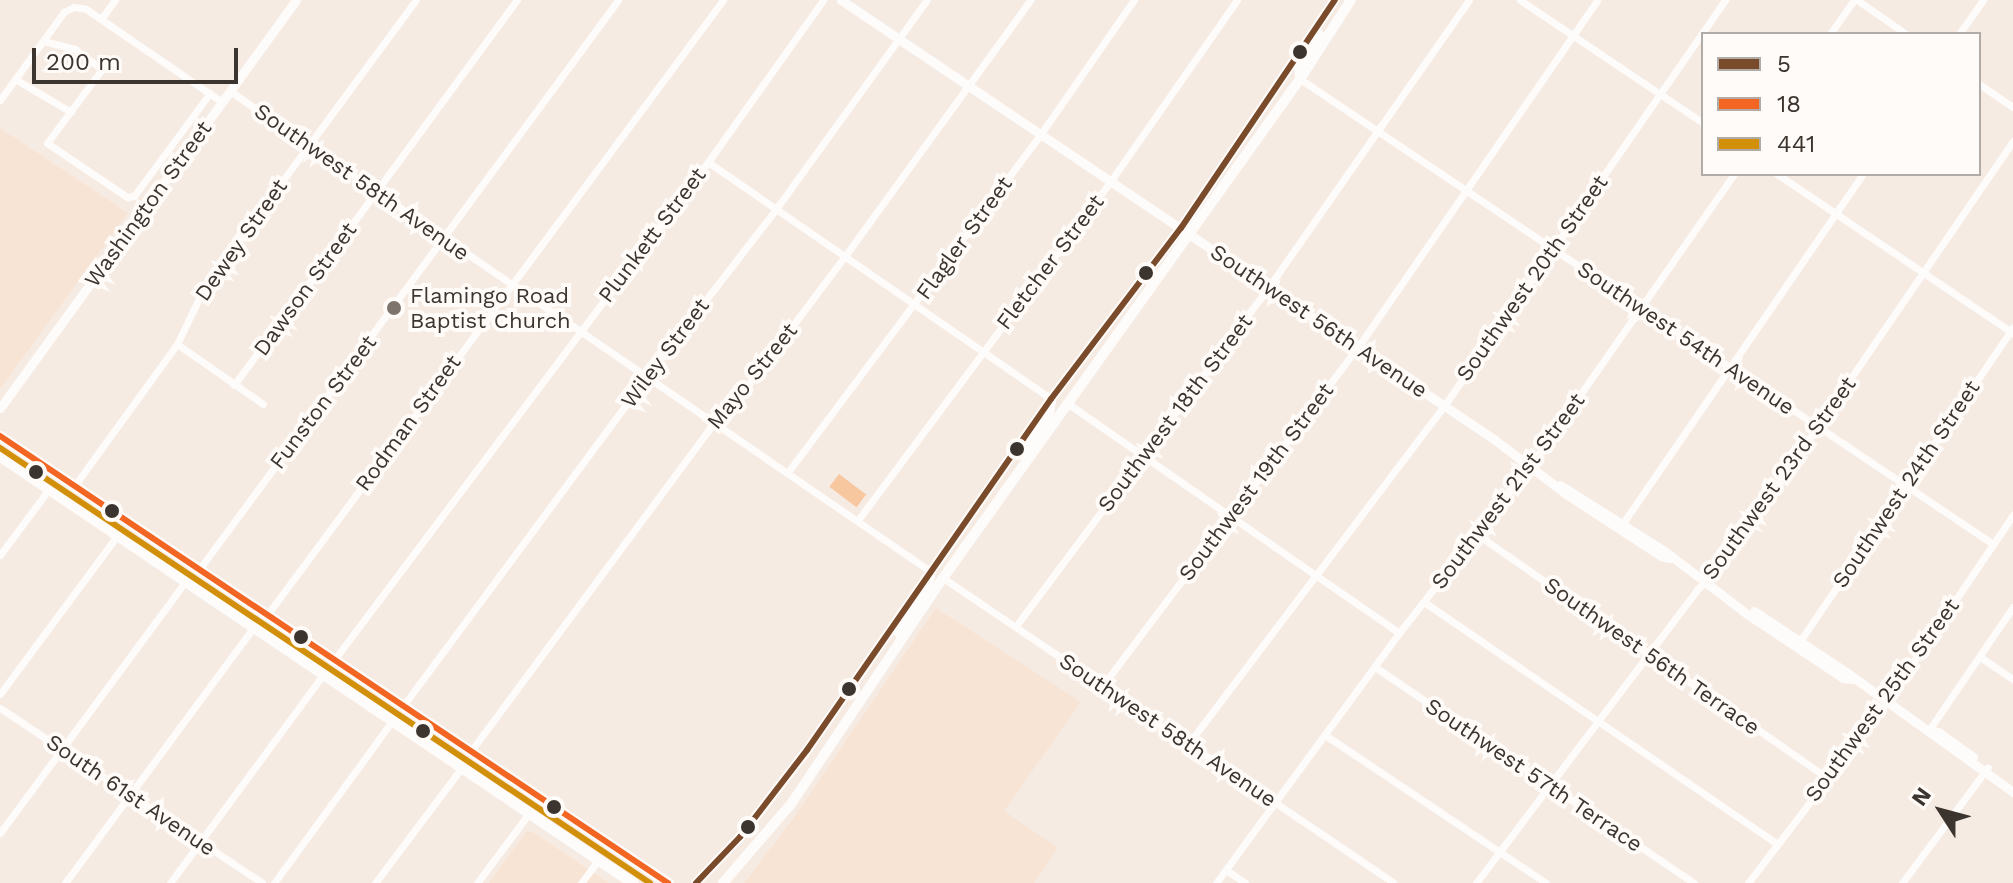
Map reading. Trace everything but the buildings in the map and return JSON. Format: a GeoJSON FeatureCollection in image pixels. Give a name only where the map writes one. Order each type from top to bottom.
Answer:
{"type":"FeatureCollection","features":[{"type":"Feature","properties":{"kind":"main road"},"geometry":{"type":"LineString","coordinates":[[723,883],[791,804],[943,578],[1186,231],[1275,88],[1335,0]]}},
{"type":"Feature","properties":{"kind":"main road"},"geometry":{"type":"LineString","coordinates":[[696,883],[740,837],[798,762],[1051,399],[1258,138],[1351,0]]}},
{"type":"Feature","properties":{"kind":"main road"},"geometry":{"type":"LineString","coordinates":[[1300,79],[1299,66],[1319,35],[1321,21]]}},
{"type":"Feature","properties":{"kind":"main road"},"geometry":{"type":"LineString","coordinates":[[1258,138],[1259,127],[1279,95],[1275,88]]}},
{"type":"Feature","properties":{"kind":"main road"},"geometry":{"type":"LineString","coordinates":[[1067,403],[1067,389],[1090,356],[1094,344]]}},
{"type":"Feature","properties":{"kind":"main road"},"geometry":{"type":"LineString","coordinates":[[1020,468],[1027,447],[1049,415],[1051,399]]}},
{"type":"Feature","properties":{"kind":"main road"},"geometry":{"type":"LineString","coordinates":[[0,436],[213,582],[668,883]]}},
{"type":"Feature","properties":{"kind":"main road"},"geometry":{"type":"LineString","coordinates":[[0,456],[633,883]]}},
{"type":"Feature","properties":{"kind":"main road"},"geometry":{"type":"LineString","coordinates":[[943,578],[947,554],[974,509]]}},
{"type":"Feature","properties":{"kind":"main road"},"geometry":{"type":"LineString","coordinates":[[164,567],[198,571]]}},
{"type":"Feature","properties":{"kind":"main road"},"geometry":{"type":"LineString","coordinates":[[898,644],[906,620],[926,589],[930,571]]}},
{"type":"Feature","properties":{"kind":"main road"},"geometry":{"type":"LineString","coordinates":[[185,582],[213,582]]}},
{"type":"Feature","properties":{"kind":"main road"},"geometry":{"type":"LineString","coordinates":[[375,707],[389,711],[403,706]]}},
{"type":"Feature","properties":{"kind":"main road"},"geometry":{"type":"LineString","coordinates":[[394,720],[407,715],[421,718]]}},
{"type":"Feature","properties":{"kind":"street"},"geometry":{"type":"LineString","coordinates":[[101,19],[115,0]]}},
{"type":"Feature","properties":{"kind":"street","name":"Washington Street"},"geometry":{"type":"LineString","coordinates":[[0,408],[296,0]]}},
{"type":"Feature","properties":{"kind":"street","name":"Dewey Street"},"geometry":{"type":"LineString","coordinates":[[75,485],[177,344],[205,286],[416,0]]}},
{"type":"Feature","properties":{"kind":"street","name":"Dawson Street"},"geometry":{"type":"LineString","coordinates":[[234,385],[517,0]]}},
{"type":"Feature","properties":{"kind":"street","name":"Funston Street"},"geometry":{"type":"LineString","coordinates":[[198,571],[618,0]]}},
{"type":"Feature","properties":{"kind":"street","name":"Rodman Street"},"geometry":{"type":"LineString","coordinates":[[266,616],[723,0]]}},
{"type":"Feature","properties":{"kind":"street","name":"Plunkett Street"},"geometry":{"type":"LineString","coordinates":[[334,660],[708,162],[823,0]]}},
{"type":"Feature","properties":{"kind":"street","name":"Southwest 56th Avenue"},"geometry":{"type":"LineString","coordinates":[[841,0],[1358,347],[1557,483],[1578,502],[1800,641],[1929,730],[1938,732],[2013,792]]}},
{"type":"Feature","properties":{"kind":"street","name":"Wiley Street"},"geometry":{"type":"LineString","coordinates":[[403,706],[647,376],[776,209],[927,0]]}},
{"type":"Feature","properties":{"kind":"street","name":"Mayo Street"},"geometry":{"type":"LineString","coordinates":[[471,751],[845,256],[1030,0]]}},
{"type":"Feature","properties":{"kind":"street","name":"Flagler Street"},"geometry":{"type":"LineString","coordinates":[[788,472],[1040,135],[1134,0]]}},
{"type":"Feature","properties":{"kind":"street","name":"Fletcher Street"},"geometry":{"type":"LineString","coordinates":[[858,520],[1110,182],[1237,0]]}},
{"type":"Feature","properties":{"kind":"street","name":"Southwest 18th Street"},"geometry":{"type":"LineString","coordinates":[[1016,626],[1268,288],[1469,0]]}},
{"type":"Feature","properties":{"kind":"street"},"geometry":{"type":"LineString","coordinates":[[1520,0],[1701,122]]}},
{"type":"Feature","properties":{"kind":"street","name":"Southwest 19th Street"},"geometry":{"type":"LineString","coordinates":[[1103,685],[1358,347],[1597,0]]}},
{"type":"Feature","properties":{"kind":"street","name":"Southwest 20th Street"},"geometry":{"type":"LineString","coordinates":[[1703,32],[1725,0]]}},
{"type":"Feature","properties":{"kind":"street"},"geometry":{"type":"LineString","coordinates":[[1831,32],[1855,0],[1903,32]]}},
{"type":"Feature","properties":{"kind":"street"},"geometry":{"type":"LineString","coordinates":[[1960,32],[1983,0]]}},
{"type":"Feature","properties":{"kind":"street"},"geometry":{"type":"LineString","coordinates":[[0,100],[64,12],[74,7],[86,9],[222,102]]}},
{"type":"Feature","properties":{"kind":"street","name":"Southwest 20th Street"},"geometry":{"type":"LineString","coordinates":[[1189,743],[1444,406],[1701,35]]}},
{"type":"Feature","properties":{"kind":"street"},"geometry":{"type":"LineString","coordinates":[[43,41],[75,49],[102,69],[47,143],[120,193],[134,196],[210,93]]}},
{"type":"Feature","properties":{"kind":"street"},"geometry":{"type":"LineString","coordinates":[[15,79],[71,112]]}},
{"type":"Feature","properties":{"kind":"street","name":"Southwest 54th Avenue"},"geometry":{"type":"LineString","coordinates":[[1300,79],[1993,544]]}},
{"type":"Feature","properties":{"kind":"street"},"geometry":{"type":"LineString","coordinates":[[1981,85],[2013,107]]}},
{"type":"Feature","properties":{"kind":"street","name":"Southwest 58th Avenue"},"geometry":{"type":"LineString","coordinates":[[230,91],[930,571]]}},
{"type":"Feature","properties":{"kind":"street","name":"Southwest 23rd Street"},"geometry":{"type":"LineString","coordinates":[[1476,883],[1698,588],[1707,583],[2013,141]]}},
{"type":"Feature","properties":{"kind":"street"},"geometry":{"type":"LineString","coordinates":[[708,162],[1051,399]]}},
{"type":"Feature","properties":{"kind":"street","name":"Southwest 21st Street"},"geometry":{"type":"LineString","coordinates":[[1216,883],[1273,801],[1399,633],[1530,465],[1733,176]]}},
{"type":"Feature","properties":{"kind":"street"},"geometry":{"type":"LineString","coordinates":[[1780,176],[2012,331]]}},
{"type":"Feature","properties":{"kind":"street"},"geometry":{"type":"LineString","coordinates":[[1623,523],[1862,176]]}},
{"type":"Feature","properties":{"kind":"street","name":"Southwest 24th Street"},"geometry":{"type":"LineString","coordinates":[[1800,641],[2012,331]]}},
{"type":"Feature","properties":{"kind":"street"},"geometry":{"type":"LineString","coordinates":[[177,344],[263,404]]}},
{"type":"Feature","properties":{"kind":"street"},"geometry":{"type":"LineString","coordinates":[[1067,403],[1399,633]]}},
{"type":"Feature","properties":{"kind":"street","name":"Southwest 56th Avenue"},"geometry":{"type":"LineString","coordinates":[[1557,483],[1570,488],[1623,523],[1666,552],[1670,558]]}},
{"type":"Feature","properties":{"kind":"street"},"geometry":{"type":"LineString","coordinates":[[0,555],[49,489]]}},
{"type":"Feature","properties":{"kind":"street","name":"Southwest 25th Street"},"geometry":{"type":"LineString","coordinates":[[1748,883],[1887,701],[2013,515]]}},
{"type":"Feature","properties":{"kind":"street","name":"Southwest 56th Terrace"},"geometry":{"type":"LineString","coordinates":[[1475,533],[1828,778]]}},
{"type":"Feature","properties":{"kind":"street"},"geometry":{"type":"LineString","coordinates":[[0,694],[117,536]]}},
{"type":"Feature","properties":{"kind":"street","name":"Southwest 58th Avenue"},"geometry":{"type":"LineString","coordinates":[[943,578],[1394,883]]}},
{"type":"Feature","properties":{"kind":"street"},"geometry":{"type":"LineString","coordinates":[[0,833],[185,582]]}},
{"type":"Feature","properties":{"kind":"street"},"geometry":{"type":"LineString","coordinates":[[1424,602],[1777,844]]}},
{"type":"Feature","properties":{"kind":"street"},"geometry":{"type":"LineString","coordinates":[[1929,730],[2013,607]]}},
{"type":"Feature","properties":{"kind":"street","name":"Southwest 56th Avenue"},"geometry":{"type":"LineString","coordinates":[[1743,608],[1747,614],[1843,678],[1852,679]]}},
{"type":"Feature","properties":{"kind":"street"},"geometry":{"type":"LineString","coordinates":[[65,883],[253,628]]}},
{"type":"Feature","properties":{"kind":"street"},"geometry":{"type":"LineString","coordinates":[[1980,657],[2013,679]]}},
{"type":"Feature","properties":{"kind":"street","name":"Southwest 57th Terrace"},"geometry":{"type":"LineString","coordinates":[[1375,667],[1694,883]]}},
{"type":"Feature","properties":{"kind":"street"},"geometry":{"type":"LineString","coordinates":[[170,883],[324,673]]}},
{"type":"Feature","properties":{"kind":"street","name":"South 61st Avenue"},"geometry":{"type":"LineString","coordinates":[[0,708],[262,883]]}},
{"type":"Feature","properties":{"kind":"street"},"geometry":{"type":"LineString","coordinates":[[274,883],[394,720]]}},
{"type":"Feature","properties":{"kind":"street"},"geometry":{"type":"LineString","coordinates":[[1325,735],[1546,883]]}},
{"type":"Feature","properties":{"kind":"street"},"geometry":{"type":"LineString","coordinates":[[375,883],[462,767]]}},
{"type":"Feature","properties":{"kind":"street"},"geometry":{"type":"LineString","coordinates":[[1902,883],[1986,769]]}},
{"type":"Feature","properties":{"kind":"street","name":"Southwest 56th Avenue"},"geometry":{"type":"LineString","coordinates":[[1986,769],[2013,784]]}},
{"type":"Feature","properties":{"kind":"street"},"geometry":{"type":"LineString","coordinates":[[477,883],[530,812]]}},
{"type":"Feature","properties":{"kind":"street"},"geometry":{"type":"LineString","coordinates":[[581,883],[599,859]]}},
{"type":"Feature","properties":{"kind":"street"},"geometry":{"type":"LineString","coordinates":[[1226,870],[1245,883]]}},
{"type":"Feature","properties":{"kind":"shaded area"},"geometry":{"type":"Polygon","coordinates":[[[0,128],[128,213],[0,389],[0,128]]]}},
{"type":"Feature","properties":{"kind":"shaded area"},"geometry":{"type":"Polygon","coordinates":[[[839,474],[866,494],[857,507],[829,487],[839,474]]]}},
{"type":"Feature","properties":{"kind":"shaded area"},"geometry":{"type":"Polygon","coordinates":[[[936,608],[1081,702],[1004,811],[1058,848],[1034,883],[744,883],[790,823],[936,608]]]}},
{"type":"Feature","properties":{"kind":"shaded area"},"geometry":{"type":"Polygon","coordinates":[[[531,831],[609,883],[489,883],[526,832],[531,831]]]}},
{"type":"Feature","properties":{"kind":"transit line","name":"5"},"geometry":{"type":"LineString","coordinates":[[696,883],[740,837],[807,750],[1051,399],[1181,228],[1335,0]]}},
{"type":"Feature","properties":{"kind":"transit line","name":"18"},"geometry":{"type":"LineString","coordinates":[[0,436],[668,883]]}},
{"type":"Feature","properties":{"kind":"transit line","name":"441"},"geometry":{"type":"LineString","coordinates":[[0,448],[650,883]]}},
{"type":"Feature","properties":{"kind":"place","name":"Flamingo Road Baptist Church"},"geometry":{"type":"Point","coordinates":[394,308]}}]}
